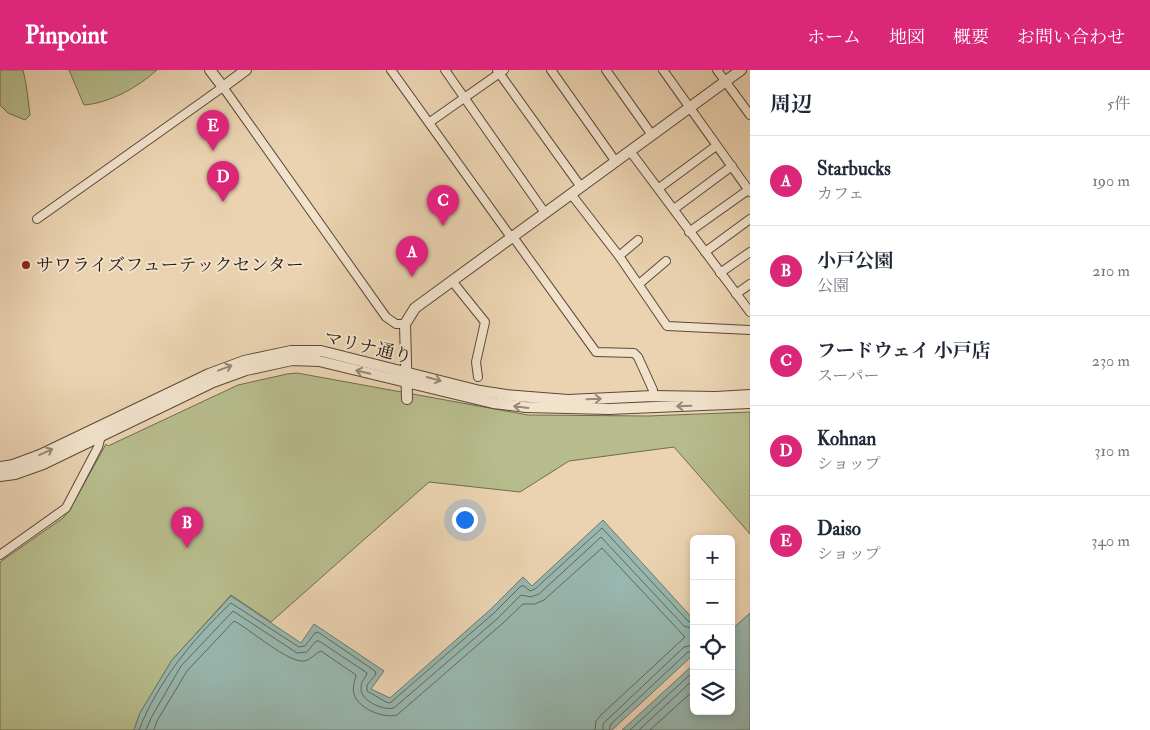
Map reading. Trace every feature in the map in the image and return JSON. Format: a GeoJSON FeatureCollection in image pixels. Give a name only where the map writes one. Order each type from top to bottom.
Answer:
{"type":"FeatureCollection","features":[{"type":"Feature","properties":{"kind":"street"},"geometry":{"type":"LineString","coordinates":[[210,70],[386,317],[396,324],[405,324]]}},
{"type":"Feature","properties":{"kind":"street"},"geometry":{"type":"LineString","coordinates":[[37,219],[246,70]]}},
{"type":"Feature","properties":{"kind":"street"},"geometry":{"type":"LineString","coordinates":[[391,70],[596,352],[634,353],[638,357],[653,390],[653,396]]}},
{"type":"Feature","properties":{"kind":"street"},"geometry":{"type":"LineString","coordinates":[[445,70],[545,213]]}},
{"type":"Feature","properties":{"kind":"street"},"geometry":{"type":"LineString","coordinates":[[551,70],[616,162]]}},
{"type":"Feature","properties":{"kind":"street"},"geometry":{"type":"LineString","coordinates":[[606,70],[652,135]]}},
{"type":"Feature","properties":{"kind":"street"},"geometry":{"type":"LineString","coordinates":[[663,70],[749,191],[689,232]]}},
{"type":"Feature","properties":{"kind":"street"},"geometry":{"type":"LineString","coordinates":[[717,70],[750,114]]}},
{"type":"Feature","properties":{"kind":"street"},"geometry":{"type":"LineString","coordinates":[[407,398],[405,324],[415,308],[741,70]]}},
{"type":"Feature","properties":{"kind":"street"},"geometry":{"type":"LineString","coordinates":[[430,122],[500,71],[581,187]]}},
{"type":"Feature","properties":{"kind":"street"},"geometry":{"type":"LineString","coordinates":[[659,188],[716,146]]}},
{"type":"Feature","properties":{"kind":"street"},"geometry":{"type":"LineString","coordinates":[[630,151],[750,312]]}},
{"type":"Feature","properties":{"kind":"street"},"geometry":{"type":"LineString","coordinates":[[674,209],[732,166]]}},
{"type":"Feature","properties":{"kind":"street"},"geometry":{"type":"LineString","coordinates":[[571,194],[619,256],[666,326],[750,330]]}},
{"type":"Feature","properties":{"kind":"street"},"geometry":{"type":"LineString","coordinates":[[705,252],[750,219]]}},
{"type":"Feature","properties":{"kind":"street"},"geometry":{"type":"LineString","coordinates":[[619,256],[638,240]]}},
{"type":"Feature","properties":{"kind":"street"},"geometry":{"type":"LineString","coordinates":[[720,273],[750,252]]}},
{"type":"Feature","properties":{"kind":"street"},"geometry":{"type":"LineString","coordinates":[[639,284],[666,261]]}},
{"type":"Feature","properties":{"kind":"street"},"geometry":{"type":"LineString","coordinates":[[452,281],[485,322],[476,362],[478,377]]}},
{"type":"Feature","properties":{"kind":"street"},"geometry":{"type":"LineString","coordinates":[[736,294],[750,284]]}},
{"type":"Feature","properties":{"kind":"street","name":"マリナ通り"},"geometry":{"type":"LineString","coordinates":[[0,467],[13,465],[40,455],[209,374],[244,361],[291,351],[321,351],[493,403],[545,409],[609,409],[750,404]]}},
{"type":"Feature","properties":{"kind":"street","name":"マリナ通り"},"geometry":{"type":"LineString","coordinates":[[0,476],[15,474],[43,464],[213,382],[246,370],[292,360],[319,361],[506,395],[568,400],[653,396],[716,397],[750,395]]}},
{"type":"Feature","properties":{"kind":"street"},"geometry":{"type":"LineString","coordinates":[[0,555],[66,508],[98,447],[101,436]]}},
{"type":"Feature","properties":{"kind":"green space"},"geometry":{"type":"Polygon","coordinates":[[[0,70],[23,70],[30,115],[25,120],[8,113],[0,105],[0,70]]]}},
{"type":"Feature","properties":{"kind":"green space"},"geometry":{"type":"Polygon","coordinates":[[[69,70],[157,70],[114,98],[84,105],[69,70]]]}},
{"type":"Feature","properties":{"kind":"green space"},"geometry":{"type":"Polygon","coordinates":[[[297,373],[528,415],[648,416],[750,412],[750,534],[674,447],[569,461],[520,492],[429,482],[271,622],[231,595],[172,660],[140,713],[134,730],[0,730],[0,562],[63,518],[69,511],[106,444],[108,446],[238,385],[297,373]]]}},
{"type":"Feature","properties":{"kind":"water"},"geometry":{"type":"Polygon","coordinates":[[[603,520],[690,616],[690,658],[612,730],[134,730],[140,713],[172,660],[231,596],[301,643],[314,624],[384,671],[371,689],[390,698],[491,609],[523,577],[532,586],[603,520]]]}},
{"type":"Feature","properties":{"kind":"water"},"geometry":{"type":"Polygon","coordinates":[[[750,613],[750,730],[622,730],[690,668],[690,715],[735,715],[735,626],[750,613]]]}},
{"type":"Feature","properties":{"kind":"place","name":"Daiso"},"geometry":{"type":"Point","coordinates":[213,151]}},
{"type":"Feature","properties":{"kind":"place","name":"Kohnan"},"geometry":{"type":"Point","coordinates":[223,202]}},
{"type":"Feature","properties":{"kind":"place","name":"フードウェイ 小戸店"},"geometry":{"type":"Point","coordinates":[443,226]}},
{"type":"Feature","properties":{"kind":"place","name":"サワライズフューテックセンター"},"geometry":{"type":"Point","coordinates":[26,265]}},
{"type":"Feature","properties":{"kind":"place","name":"Starbucks"},"geometry":{"type":"Point","coordinates":[412,277]}},
{"type":"Feature","properties":{"kind":"place","name":"小戸公園"},"geometry":{"type":"Point","coordinates":[187,548]}}]}
